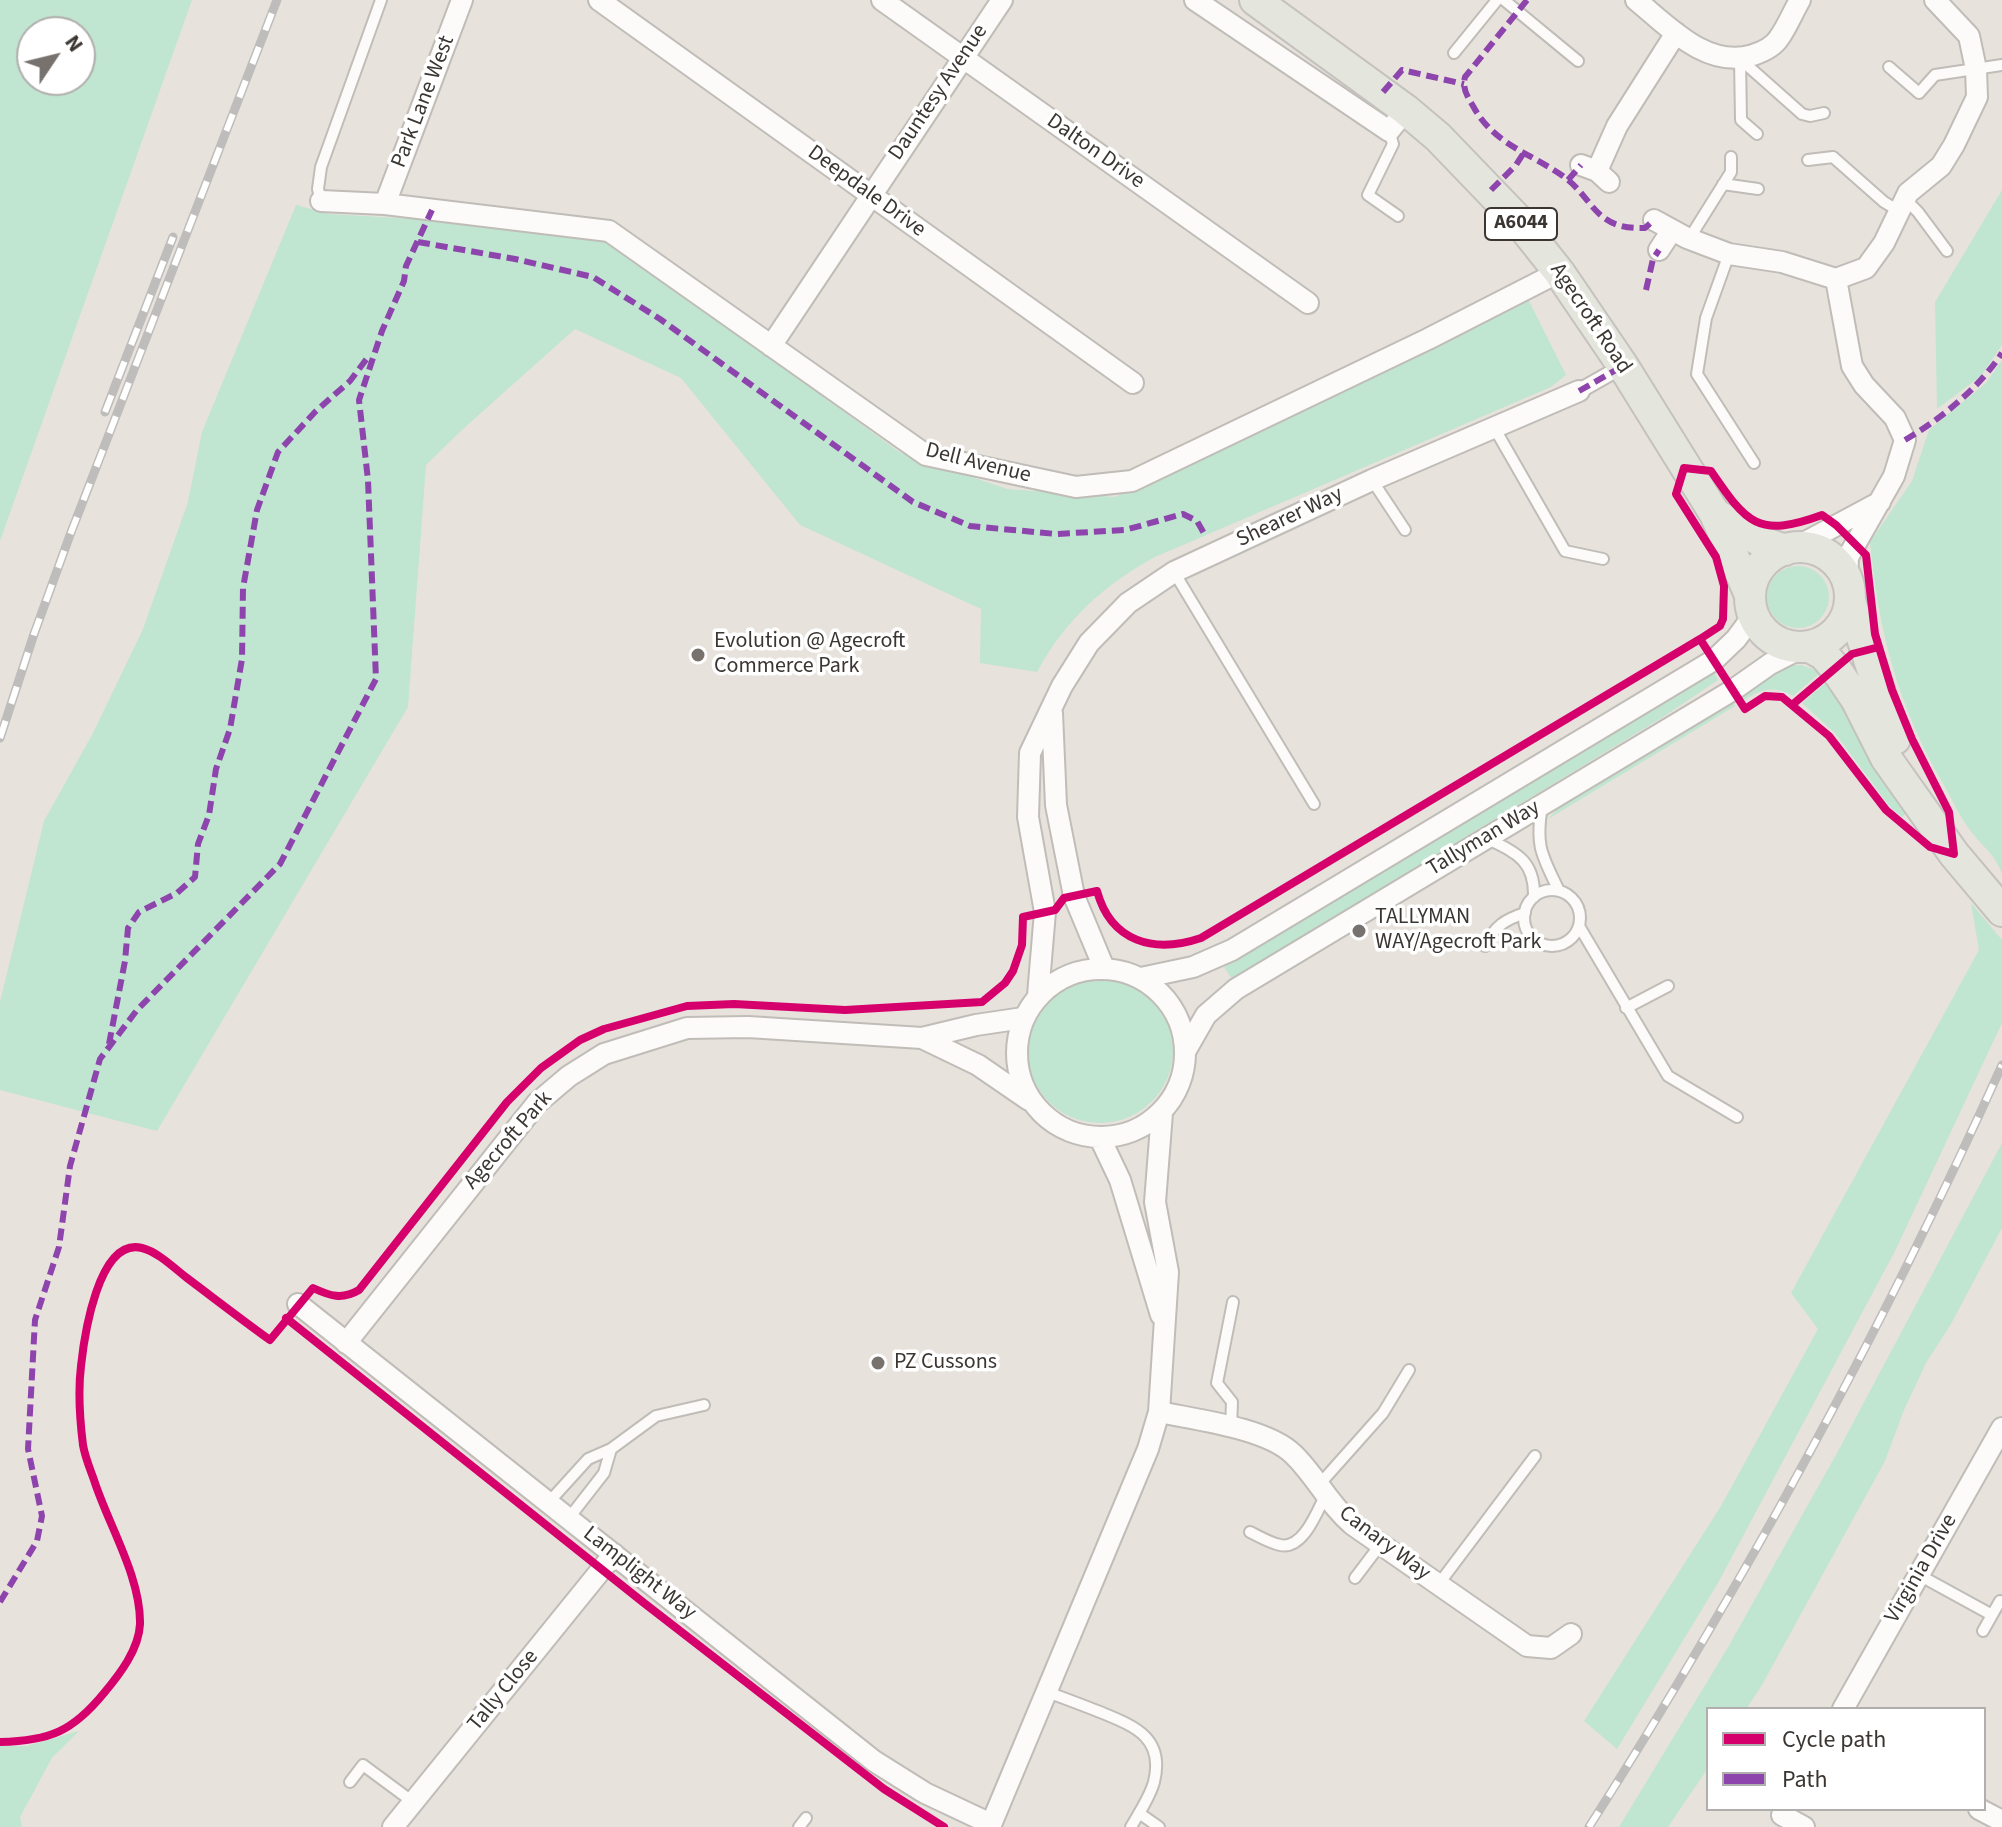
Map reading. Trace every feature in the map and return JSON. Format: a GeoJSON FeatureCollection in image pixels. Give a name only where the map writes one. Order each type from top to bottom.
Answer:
{"type":"FeatureCollection","features":[{"type":"Feature","properties":{"kind":"main road","name":"Agecroft Road"},"geometry":{"type":"LineString","coordinates":[[1255,0],[1397,120],[1438,137],[1491,190],[1559,272],[1623,366],[1715,514],[1752,605]]}},
{"type":"Feature","properties":{"kind":"main road","name":"Agecroft Road"},"geometry":{"type":"LineString","coordinates":[[1715,514],[1762,542],[1790,548]]}},
{"type":"Feature","properties":{"kind":"main road"},"geometry":{"type":"LineString","coordinates":[[1921,804],[1888,723],[1842,570],[1817,550],[1790,548],[1764,562],[1752,583],[1752,605],[1761,629],[1772,639],[1786,645],[1806,647],[1824,655],[1856,699],[1886,758],[1954,854],[2002,911]]}},
{"type":"Feature","properties":{"kind":"main road"},"geometry":{"type":"LineString","coordinates":[[1806,647],[1825,641],[1838,631],[1846,617],[1848,590]]}},
{"type":"Feature","properties":{"kind":"street","name":"Park Lane West"},"geometry":{"type":"LineString","coordinates":[[385,204],[462,0]]}},
{"type":"Feature","properties":{"kind":"street","name":"Deepdale Drive"},"geometry":{"type":"LineString","coordinates":[[599,0],[1133,383]]}},
{"type":"Feature","properties":{"kind":"street","name":"Dalton Drive"},"geometry":{"type":"LineString","coordinates":[[882,0],[1308,303]]}},
{"type":"Feature","properties":{"kind":"street","name":"Dauntesy Avenue"},"geometry":{"type":"LineString","coordinates":[[771,346],[1002,0]]}},
{"type":"Feature","properties":{"kind":"street","name":"Agecroft Road"},"geometry":{"type":"LineString","coordinates":[[1195,0],[1397,120]]}},
{"type":"Feature","properties":{"kind":"street"},"geometry":{"type":"LineString","coordinates":[[1636,0],[1676,33],[1712,56],[1740,59],[1761,52],[1778,41],[1800,0]]}},
{"type":"Feature","properties":{"kind":"street"},"geometry":{"type":"LineString","coordinates":[[1659,250],[1672,230],[1729,254],[1782,262],[1836,279],[1866,268],[1884,243],[1908,193],[1941,166],[1977,97],[1976,69],[1969,36],[1940,2]]}},
{"type":"Feature","properties":{"kind":"street"},"geometry":{"type":"LineString","coordinates":[[1595,173],[1617,126],[1676,33]]}},
{"type":"Feature","properties":{"kind":"street","name":"Dell Avenue"},"geometry":{"type":"LineString","coordinates":[[321,201],[385,204],[609,231],[926,455],[1076,487],[1132,481],[1428,339],[1559,272]]}},
{"type":"Feature","properties":{"kind":"street"},"geometry":{"type":"LineString","coordinates":[[1836,279],[1852,366],[1864,385],[1895,418],[1905,440],[1894,476],[1848,557],[1848,590]]}},
{"type":"Feature","properties":{"kind":"street"},"geometry":{"type":"LineString","coordinates":[[1579,391],[1623,366]]}},
{"type":"Feature","properties":{"kind":"street","name":"Shearer Way"},"geometry":{"type":"LineString","coordinates":[[1038,995],[1045,912],[1028,817],[1030,753],[1074,664],[1107,622],[1139,594],[1174,572],[1372,480],[1579,391]]}},
{"type":"Feature","properties":{"kind":"street"},"geometry":{"type":"LineString","coordinates":[[1790,548],[1880,502]]}},
{"type":"Feature","properties":{"kind":"street","name":"Tallyman Way"},"geometry":{"type":"LineString","coordinates":[[1141,978],[1193,967],[1232,950],[1714,660],[1736,639],[1752,605]]}},
{"type":"Feature","properties":{"kind":"street","name":"Tallyman Way"},"geometry":{"type":"LineString","coordinates":[[1186,1050],[1198,1026],[1225,996],[1733,690],[1770,664],[1806,647]]}},
{"type":"Feature","properties":{"kind":"street"},"geometry":{"type":"LineString","coordinates":[[1051,709],[1056,805],[1074,896],[1104,968]]}},
{"type":"Feature","properties":{"kind":"street"},"geometry":{"type":"LineString","coordinates":[[922,1038],[978,1065],[1031,1101],[1049,1121],[1073,1133],[1100,1138],[1122,1135],[1144,1127],[1162,1113],[1179,1084],[1186,1050],[1173,1008],[1159,991],[1124,971],[1104,968],[1080,970],[1058,980],[1038,995],[1023,1018],[1016,1046],[1019,1075],[1031,1101]]}},
{"type":"Feature","properties":{"kind":"street"},"geometry":{"type":"LineString","coordinates":[[922,1038],[1023,1018]]}},
{"type":"Feature","properties":{"kind":"street","name":"Agecroft Park"},"geometry":{"type":"LineString","coordinates":[[346,1343],[537,1103],[569,1076],[604,1054],[687,1028],[748,1027],[922,1038]]}},
{"type":"Feature","properties":{"kind":"street","name":"Lamplight Way"},"geometry":{"type":"LineString","coordinates":[[298,1304],[874,1761],[925,1793],[991,1826],[1148,1449],[1159,1412],[1168,1272],[1155,1202],[1162,1113]]}},
{"type":"Feature","properties":{"kind":"street"},"geometry":{"type":"LineString","coordinates":[[1100,1138],[1120,1180],[1165,1330]]}},
{"type":"Feature","properties":{"kind":"street","name":"Canary Way"},"geometry":{"type":"LineString","coordinates":[[1159,1412],[1266,1436],[1293,1454],[1338,1512],[1380,1545],[1527,1646],[1551,1648],[1571,1634]]}},
{"type":"Feature","properties":{"kind":"street","name":"Virginia Drive"},"geometry":{"type":"LineString","coordinates":[[1844,1707],[2002,1428]]}},
{"type":"Feature","properties":{"kind":"street","name":"Tally Close"},"geometry":{"type":"LineString","coordinates":[[393,1827],[614,1554]]}},
{"type":"Feature","properties":{"kind":"street"},"geometry":{"type":"LineString","coordinates":[[1785,1811],[1782,1815],[1804,1827]]}},
{"type":"Feature","properties":{"kind":"street"},"geometry":{"type":"LineString","coordinates":[[1983,1811],[2002,1821]]}},
{"type":"Feature","properties":{"kind":"lane"},"geometry":{"type":"LineString","coordinates":[[321,201],[318,189],[321,167],[381,0]]}},
{"type":"Feature","properties":{"kind":"lane"},"geometry":{"type":"LineString","coordinates":[[1454,53],[1497,0]]}},
{"type":"Feature","properties":{"kind":"lane"},"geometry":{"type":"LineString","coordinates":[[1504,0],[1578,61]]}},
{"type":"Feature","properties":{"kind":"lane"},"geometry":{"type":"LineString","coordinates":[[1740,59],[1802,114],[1824,113]]}},
{"type":"Feature","properties":{"kind":"lane"},"geometry":{"type":"LineString","coordinates":[[1740,59],[1741,120],[1757,134]]}},
{"type":"Feature","properties":{"kind":"lane"},"geometry":{"type":"LineString","coordinates":[[1889,67],[1919,93],[1935,75],[2002,65]]}},
{"type":"Feature","properties":{"kind":"lane"},"geometry":{"type":"LineString","coordinates":[[1397,120],[1393,144],[1368,195],[1398,216]]}},
{"type":"Feature","properties":{"kind":"lane"},"geometry":{"type":"LineString","coordinates":[[1672,230],[1723,184],[1731,172],[1731,157]]}},
{"type":"Feature","properties":{"kind":"lane"},"geometry":{"type":"LineString","coordinates":[[1808,160],[1833,157],[1884,202],[1918,212],[1947,251]]}},
{"type":"Feature","properties":{"kind":"lane"},"geometry":{"type":"LineString","coordinates":[[1723,184],[1758,189]]}},
{"type":"Feature","properties":{"kind":"lane"},"geometry":{"type":"LineString","coordinates":[[1729,254],[1706,318],[1697,374],[1754,463]]}},
{"type":"Feature","properties":{"kind":"lane"},"geometry":{"type":"LineString","coordinates":[[1495,429],[1565,551],[1603,559]]}},
{"type":"Feature","properties":{"kind":"lane"},"geometry":{"type":"LineString","coordinates":[[1372,480],[1405,530]]}},
{"type":"Feature","properties":{"kind":"lane"},"geometry":{"type":"LineString","coordinates":[[1174,572],[1314,804]]}},
{"type":"Feature","properties":{"kind":"lane"},"geometry":{"type":"LineString","coordinates":[[1543,804],[1538,831],[1540,850],[1559,891],[1574,901],[1579,909],[1579,926],[1668,1076],[1737,1117]]}},
{"type":"Feature","properties":{"kind":"lane"},"geometry":{"type":"LineString","coordinates":[[1486,838],[1515,852],[1527,864],[1535,881],[1534,897],[1525,913],[1528,931],[1541,944],[1560,945],[1568,941],[1579,926]]}},
{"type":"Feature","properties":{"kind":"lane"},"geometry":{"type":"LineString","coordinates":[[1534,897],[1542,892],[1559,891]]}},
{"type":"Feature","properties":{"kind":"lane"},"geometry":{"type":"LineString","coordinates":[[1485,946],[1493,929],[1506,919],[1525,913]]}},
{"type":"Feature","properties":{"kind":"lane"},"geometry":{"type":"LineString","coordinates":[[1626,1008],[1668,986]]}},
{"type":"Feature","properties":{"kind":"lane"},"geometry":{"type":"LineString","coordinates":[[1231,1428],[1232,1402],[1217,1383],[1233,1302]]}},
{"type":"Feature","properties":{"kind":"lane"},"geometry":{"type":"LineString","coordinates":[[1250,1532],[1283,1546],[1291,1544],[1306,1532],[1322,1491],[1383,1413],[1409,1370]]}},
{"type":"Feature","properties":{"kind":"lane"},"geometry":{"type":"LineString","coordinates":[[549,1502],[588,1459],[611,1449],[656,1416],[704,1405]]}},
{"type":"Feature","properties":{"kind":"lane"},"geometry":{"type":"LineString","coordinates":[[569,1518],[604,1473],[611,1449]]}},
{"type":"Feature","properties":{"kind":"lane"},"geometry":{"type":"LineString","coordinates":[[1438,1585],[1535,1456]]}},
{"type":"Feature","properties":{"kind":"lane"},"geometry":{"type":"LineString","coordinates":[[1355,1578],[1380,1545]]}},
{"type":"Feature","properties":{"kind":"lane"},"geometry":{"type":"LineString","coordinates":[[1919,1575],[1992,1615]]}},
{"type":"Feature","properties":{"kind":"lane"},"geometry":{"type":"LineString","coordinates":[[1983,1631],[2000,1601]]}},
{"type":"Feature","properties":{"kind":"lane"},"geometry":{"type":"LineString","coordinates":[[1047,1692],[1142,1732],[1153,1748],[1157,1764],[1153,1785],[1131,1827]]}},
{"type":"Feature","properties":{"kind":"lane"},"geometry":{"type":"LineString","coordinates":[[350,1782],[363,1765],[413,1802]]}},
{"type":"Feature","properties":{"kind":"lane"},"geometry":{"type":"LineString","coordinates":[[1139,1813],[1159,1827]]}},
{"type":"Feature","properties":{"kind":"green space"},"geometry":{"type":"Polygon","coordinates":[[[0,0],[192,0],[0,541],[0,0]]]}},
{"type":"Feature","properties":{"kind":"green space"},"geometry":{"type":"Polygon","coordinates":[[[2002,190],[2002,345],[1981,376],[1937,409],[1935,302],[2002,190]]]}},
{"type":"Feature","properties":{"kind":"green space"},"geometry":{"type":"Polygon","coordinates":[[[296,205],[329,214],[604,236],[899,452],[1007,489],[1115,497],[1527,297],[1566,375],[1551,387],[1155,557],[1119,579],[1087,606],[1060,636],[1037,672],[980,663],[981,609],[800,525],[681,378],[575,329],[426,465],[408,707],[157,1131],[0,1090],[0,1002],[44,821],[93,733],[143,629],[188,502],[202,432],[296,205]]]}},
{"type":"Feature","properties":{"kind":"green space"},"geometry":{"type":"Polygon","coordinates":[[[2002,360],[2002,874],[1996,861],[1960,814],[1929,757],[1903,699],[1885,639],[1870,542],[1912,481],[1929,430],[1986,383],[2002,360]]]}},
{"type":"Feature","properties":{"kind":"green space"},"geometry":{"type":"Polygon","coordinates":[[[1798,566],[1820,575],[1829,597],[1820,619],[1798,628],[1776,619],[1767,597],[1776,575],[1798,566]]]}},
{"type":"Feature","properties":{"kind":"green space"},"geometry":{"type":"Polygon","coordinates":[[[1791,665],[1821,672],[1793,696],[1780,690],[1768,690],[1744,700],[1739,692],[1779,667],[1791,665]]]}},
{"type":"Feature","properties":{"kind":"green space"},"geometry":{"type":"Polygon","coordinates":[[[1713,670],[1718,680],[1663,717],[1232,979],[1224,967],[1713,670]]]}},
{"type":"Feature","properties":{"kind":"green space"},"geometry":{"type":"Polygon","coordinates":[[[1830,679],[1907,813],[1902,817],[1891,808],[1834,732],[1802,703],[1830,679]]]}},
{"type":"Feature","properties":{"kind":"green space"},"geometry":{"type":"Polygon","coordinates":[[[1730,698],[1735,706],[1548,819],[1557,809],[1675,737],[1730,698]]]}},
{"type":"Feature","properties":{"kind":"green space"},"geometry":{"type":"Polygon","coordinates":[[[1971,903],[2002,940],[2002,1023],[1895,1251],[1718,1583],[1617,1749],[1584,1721],[1721,1506],[1818,1329],[1791,1293],[1979,950],[1971,903]]]}},
{"type":"Feature","properties":{"kind":"green space"},"geometry":{"type":"Polygon","coordinates":[[[1100,977],[1128,983],[1151,999],[1167,1022],[1173,1050],[1167,1078],[1151,1101],[1128,1117],[1100,1123],[1072,1117],[1049,1101],[1033,1078],[1027,1050],[1033,1022],[1049,999],[1072,983],[1100,977]]]}},
{"type":"Feature","properties":{"kind":"green space"},"geometry":{"type":"Polygon","coordinates":[[[2002,1143],[2002,1228],[1951,1324],[1926,1363],[1885,1461],[1762,1685],[1747,1707],[1706,1707],[1706,1771],[1668,1827],[1619,1827],[1727,1649],[1837,1453],[2002,1143]]]}},
{"type":"Feature","properties":{"kind":"green space"},"geometry":{"type":"Polygon","coordinates":[[[79,1731],[52,1758],[20,1817],[22,1827],[0,1827],[0,1746],[27,1746],[79,1731]]]}},
{"type":"Feature","properties":{"kind":"railway"},"geometry":{"type":"LineString","coordinates":[[0,738],[70,535],[277,0]]}},
{"type":"Feature","properties":{"kind":"railway"},"geometry":{"type":"LineString","coordinates":[[105,412],[173,237]]}},
{"type":"Feature","properties":{"kind":"railway"},"geometry":{"type":"LineString","coordinates":[[1589,1827],[1702,1642],[1809,1454],[1909,1261],[2002,1065]]}},
{"type":"Feature","properties":{"kind":"marked path"},"geometry":{"type":"LineString","coordinates":[[1527,0],[1465,77],[1465,88],[1471,102],[1490,129],[1572,183],[1604,218],[1614,224],[1645,228],[1654,220]]}},
{"type":"Feature","properties":{"kind":"marked path"},"geometry":{"type":"LineString","coordinates":[[1383,92],[1402,70],[1464,84]]}},
{"type":"Feature","properties":{"kind":"marked path"},"geometry":{"type":"LineString","coordinates":[[1491,190],[1523,154]]}},
{"type":"Feature","properties":{"kind":"marked path"},"geometry":{"type":"LineString","coordinates":[[1568,180],[1581,165]]}},
{"type":"Feature","properties":{"kind":"marked path"},"geometry":{"type":"LineString","coordinates":[[0,1602],[37,1541],[42,1516],[28,1449],[35,1320],[59,1247],[70,1166],[100,1059],[137,1010],[280,864],[376,679],[368,480],[359,400],[382,331],[404,281],[406,266],[432,210]]}},
{"type":"Feature","properties":{"kind":"marked path"},"geometry":{"type":"LineString","coordinates":[[418,242],[593,277],[660,319],[913,502],[970,526],[1056,534],[1125,530],[1183,514],[1197,521],[1206,537]]}},
{"type":"Feature","properties":{"kind":"marked path"},"geometry":{"type":"LineString","coordinates":[[1646,290],[1653,259],[1659,250]]}},
{"type":"Feature","properties":{"kind":"marked path"},"geometry":{"type":"LineString","coordinates":[[1905,440],[1958,402],[2002,353]]}},
{"type":"Feature","properties":{"kind":"marked path"},"geometry":{"type":"LineString","coordinates":[[109,1044],[128,928],[139,912],[177,893],[195,877],[198,844],[209,815],[216,769],[230,729],[242,659],[243,588],[257,510],[278,452],[315,412],[350,381],[368,357]]}},
{"type":"Feature","properties":{"kind":"marked path"},"geometry":{"type":"LineString","coordinates":[[1579,391],[1623,366]]}},
{"type":"Feature","properties":{"kind":"cycle path"},"geometry":{"type":"LineString","coordinates":[[0,1742],[47,1736],[82,1717],[122,1669],[139,1633],[135,1588],[86,1458],[80,1406],[83,1352],[96,1292],[114,1258],[127,1249],[142,1248],[160,1257],[270,1340],[313,1288],[336,1296],[359,1290],[507,1102],[541,1068],[580,1040],[604,1029],[687,1006],[734,1004],[845,1010],[982,1002],[1005,983],[1013,971],[1022,945],[1023,917],[1055,910],[1064,898],[1097,891],[1113,922],[1137,940],[1167,945],[1201,938],[1700,639],[1745,709],[1765,696],[1782,697],[1829,736],[1886,810],[1930,847],[1954,854],[1949,812],[1912,739],[1892,690],[1875,634],[1866,555],[1836,525],[1822,515],[1782,525],[1755,521],[1734,503],[1711,471],[1684,468],[1676,494],[1716,557],[1724,586],[1720,626],[1700,639]]}},
{"type":"Feature","properties":{"kind":"cycle path"},"geometry":{"type":"LineString","coordinates":[[1792,705],[1852,654],[1879,647]]}},
{"type":"Feature","properties":{"kind":"cycle path"},"geometry":{"type":"LineString","coordinates":[[286,1318],[884,1789],[944,1827]]}},
{"type":"Feature","properties":{"kind":"place","name":"Evolution @ Agecroft Commerce Park"},"geometry":{"type":"Point","coordinates":[698,655]}},
{"type":"Feature","properties":{"kind":"place","name":"TALLYMAN WAY/Agecroft Park"},"geometry":{"type":"Point","coordinates":[1359,931]}},
{"type":"Feature","properties":{"kind":"place","name":"PZ Cussons"},"geometry":{"type":"Point","coordinates":[878,1363]}}]}
